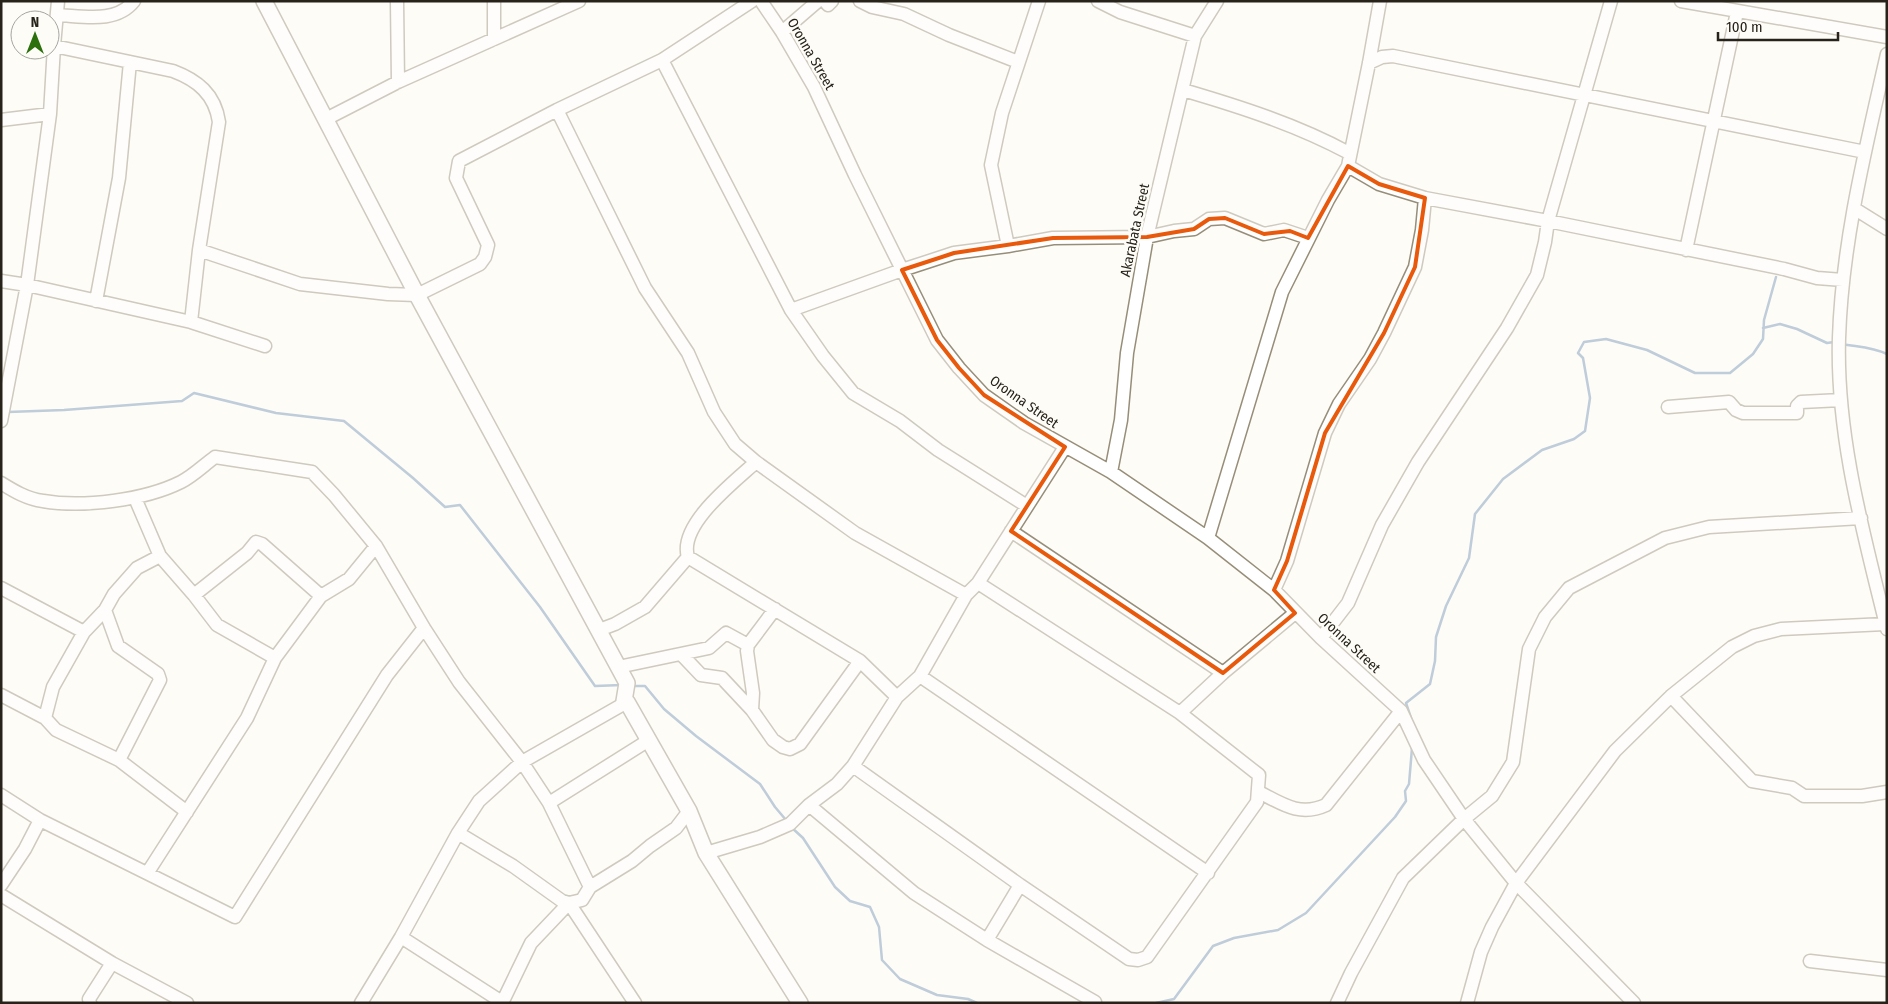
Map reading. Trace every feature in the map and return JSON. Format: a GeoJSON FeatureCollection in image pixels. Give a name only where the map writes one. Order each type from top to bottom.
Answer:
{"type":"FeatureCollection","features":[{"type":"Feature","properties":{"kind":"main road"},"geometry":{"type":"LineString","coordinates":[[264,1],[417,295],[599,630],[623,677],[625,701],[689,811],[706,853],[800,1003]]}},
{"type":"Feature","properties":{"kind":"street"},"geometry":{"type":"LineString","coordinates":[[60,15],[108,17],[122,12],[134,1]]}},
{"type":"Feature","properties":{"kind":"street"},"geometry":{"type":"LineString","coordinates":[[398,1],[398,82]]}},
{"type":"Feature","properties":{"kind":"street"},"geometry":{"type":"LineString","coordinates":[[494,1],[494,39]]}},
{"type":"Feature","properties":{"kind":"street"},"geometry":{"type":"LineString","coordinates":[[326,119],[398,82],[579,1]]}},
{"type":"Feature","properties":{"kind":"street"},"geometry":{"type":"LineString","coordinates":[[199,250],[300,284],[388,294],[417,295],[480,264],[485,257],[488,245],[456,178],[459,161],[557,110],[662,60],[752,1]]}},
{"type":"Feature","properties":{"kind":"street","name":"Oronna Street"},"geometry":{"type":"LineString","coordinates":[[761,1],[782,32],[814,87],[937,340],[958,368],[984,395],[1024,423],[1111,472],[1208,538],[1274,590],[1321,638],[1401,712]]}},
{"type":"Feature","properties":{"kind":"street"},"geometry":{"type":"LineString","coordinates":[[782,32],[818,1]]}},
{"type":"Feature","properties":{"kind":"street"},"geometry":{"type":"LineString","coordinates":[[825,1],[828,4],[832,1]]}},
{"type":"Feature","properties":{"kind":"street"},"geometry":{"type":"LineString","coordinates":[[860,1],[904,14],[949,35],[1018,62]]}},
{"type":"Feature","properties":{"kind":"street"},"geometry":{"type":"LineString","coordinates":[[1008,246],[991,165],[1002,113],[1039,1]]}},
{"type":"Feature","properties":{"kind":"street"},"geometry":{"type":"LineString","coordinates":[[1098,1],[1120,12],[1195,36]]}},
{"type":"Feature","properties":{"kind":"street","name":"Akarabata Street"},"geometry":{"type":"LineString","coordinates":[[1111,472],[1121,420],[1127,353],[1147,237],[1195,36],[1217,1]]}},
{"type":"Feature","properties":{"kind":"street"},"geometry":{"type":"LineString","coordinates":[[1208,538],[1282,292],[1349,160],[1380,1]]}},
{"type":"Feature","properties":{"kind":"street"},"geometry":{"type":"LineString","coordinates":[[1321,638],[1348,603],[1382,525],[1418,462],[1507,328],[1537,275],[1548,221],[1611,1]]}},
{"type":"Feature","properties":{"kind":"street"},"geometry":{"type":"LineString","coordinates":[[1681,1],[1887,37]]}},
{"type":"Feature","properties":{"kind":"street"},"geometry":{"type":"LineString","coordinates":[[1686,250],[1737,12]]}},
{"type":"Feature","properties":{"kind":"street"},"geometry":{"type":"LineString","coordinates":[[60,47],[173,71],[187,76],[207,92],[214,104],[219,122],[199,250],[191,322]]}},
{"type":"Feature","properties":{"kind":"street"},"geometry":{"type":"LineString","coordinates":[[1467,1003],[1481,952],[1516,882],[1615,750],[1671,696],[1732,647],[1754,636],[1781,629],[1886,626],[1849,461],[1841,400],[1840,322],[1843,280],[1855,209],[1865,152],[1887,54]]}},
{"type":"Feature","properties":{"kind":"street"},"geometry":{"type":"LineString","coordinates":[[1369,63],[1382,57],[1393,56],[1865,152]]}},
{"type":"Feature","properties":{"kind":"street"},"geometry":{"type":"LineString","coordinates":[[1,421],[8,394],[27,285],[50,114],[53,60]]}},
{"type":"Feature","properties":{"kind":"street"},"geometry":{"type":"LineString","coordinates":[[662,60],[791,310],[852,393],[900,421],[938,450],[1027,506]]}},
{"type":"Feature","properties":{"kind":"street"},"geometry":{"type":"LineString","coordinates":[[96,301],[119,178],[130,62]]}},
{"type":"Feature","properties":{"kind":"street"},"geometry":{"type":"LineString","coordinates":[[1183,90],[1229,104],[1320,137],[1379,184],[1425,198],[1784,269],[1817,278],[1843,280]]}},
{"type":"Feature","properties":{"kind":"street"},"geometry":{"type":"LineString","coordinates":[[557,110],[645,288],[688,353],[714,412],[735,444],[756,462],[855,533],[966,595]]}},
{"type":"Feature","properties":{"kind":"street"},"geometry":{"type":"LineString","coordinates":[[1,120],[50,114]]}},
{"type":"Feature","properties":{"kind":"street"},"geometry":{"type":"LineString","coordinates":[[1274,590],[1287,561],[1325,433],[1338,404],[1370,359],[1416,267],[1425,198]]}},
{"type":"Feature","properties":{"kind":"street"},"geometry":{"type":"LineString","coordinates":[[1855,209],[1887,229]]}},
{"type":"Feature","properties":{"kind":"street"},"geometry":{"type":"LineString","coordinates":[[791,310],[954,253],[1053,238],[1147,237],[1160,233],[1194,229],[1209,219],[1225,218],[1264,234],[1284,230],[1308,238]]}},
{"type":"Feature","properties":{"kind":"street"},"geometry":{"type":"LineString","coordinates":[[1,281],[27,285],[191,322],[265,346]]}},
{"type":"Feature","properties":{"kind":"street"},"geometry":{"type":"LineString","coordinates":[[1668,407],[1729,402],[1736,410],[1743,413],[1797,413],[1797,406],[1801,402],[1841,400]]}},
{"type":"Feature","properties":{"kind":"street"},"geometry":{"type":"LineString","coordinates":[[706,853],[790,824],[809,805],[836,784],[853,766],[897,697],[920,676],[966,595],[978,583],[1065,447]]}},
{"type":"Feature","properties":{"kind":"street"},"geometry":{"type":"LineString","coordinates":[[1,482],[18,493],[42,501],[71,503],[135,498],[182,482],[215,457],[312,472],[334,495],[376,546],[424,628],[460,682],[522,762],[549,804],[590,887]]}},
{"type":"Feature","properties":{"kind":"street"},"geometry":{"type":"LineString","coordinates":[[756,462],[709,504],[686,539],[685,549],[688,557],[860,662],[897,697]]}},
{"type":"Feature","properties":{"kind":"street"},"geometry":{"type":"LineString","coordinates":[[135,498],[160,556],[217,625],[275,658]]}},
{"type":"Feature","properties":{"kind":"street"},"geometry":{"type":"LineString","coordinates":[[1337,1003],[1403,878],[1464,819],[1492,796],[1513,762],[1529,649],[1546,617],[1569,588],[1665,538],[1709,527],[1862,518]]}},
{"type":"Feature","properties":{"kind":"street"},"geometry":{"type":"LineString","coordinates":[[1011,531],[1223,673]]}},
{"type":"Feature","properties":{"kind":"street"},"geometry":{"type":"LineString","coordinates":[[194,595],[247,553],[256,542],[262,544],[321,596]]}},
{"type":"Feature","properties":{"kind":"street"},"geometry":{"type":"LineString","coordinates":[[148,872],[247,718],[275,658],[321,596],[349,579],[376,546]]}},
{"type":"Feature","properties":{"kind":"street"},"geometry":{"type":"LineString","coordinates":[[45,718],[53,687],[84,632],[105,610],[114,594],[137,568],[160,556]]}},
{"type":"Feature","properties":{"kind":"street"},"geometry":{"type":"LineString","coordinates":[[599,630],[615,624],[645,607],[688,557]]}},
{"type":"Feature","properties":{"kind":"street"},"geometry":{"type":"LineString","coordinates":[[853,766],[1129,960],[1148,957],[1257,802],[1259,775],[1180,713],[978,583]]}},
{"type":"Feature","properties":{"kind":"street"},"geometry":{"type":"LineString","coordinates":[[1,588],[84,632]]}},
{"type":"Feature","properties":{"kind":"street"},"geometry":{"type":"LineString","coordinates":[[752,710],[753,693],[747,651],[748,645],[775,609]]}},
{"type":"Feature","properties":{"kind":"street"},"geometry":{"type":"LineString","coordinates":[[105,610],[118,646],[158,674],[160,680],[119,760]]}},
{"type":"Feature","properties":{"kind":"street"},"geometry":{"type":"LineString","coordinates":[[1180,713],[1223,673],[1295,613]]}},
{"type":"Feature","properties":{"kind":"street"},"geometry":{"type":"LineString","coordinates":[[1,795],[40,820],[148,872],[235,917],[387,675],[424,628]]}},
{"type":"Feature","properties":{"kind":"street"},"geometry":{"type":"LineString","coordinates":[[623,677],[623,666],[709,648],[726,633],[748,645]]}},
{"type":"Feature","properties":{"kind":"street"},"geometry":{"type":"LineString","coordinates":[[681,654],[701,675],[722,678],[752,710],[773,740],[783,748],[790,749],[800,744],[860,662]]}},
{"type":"Feature","properties":{"kind":"street"},"geometry":{"type":"LineString","coordinates":[[920,676],[1208,873]]}},
{"type":"Feature","properties":{"kind":"street"},"geometry":{"type":"LineString","coordinates":[[1,695],[45,718],[56,730],[119,760],[187,812]]}},
{"type":"Feature","properties":{"kind":"street"},"geometry":{"type":"LineString","coordinates":[[1671,696],[1752,781],[1792,788],[1804,796],[1862,796],[1887,792]]}},
{"type":"Feature","properties":{"kind":"street"},"geometry":{"type":"LineString","coordinates":[[362,1003],[402,937],[458,833],[479,801],[522,762],[625,701]]}},
{"type":"Feature","properties":{"kind":"street"},"geometry":{"type":"LineString","coordinates":[[1259,792],[1288,807],[1305,810],[1316,809],[1326,804],[1401,712],[1424,760],[1464,819],[1516,882],[1634,1003]]}},
{"type":"Feature","properties":{"kind":"street"},"geometry":{"type":"LineString","coordinates":[[549,804],[649,740]]}},
{"type":"Feature","properties":{"kind":"street"},"geometry":{"type":"LineString","coordinates":[[809,805],[914,893],[987,940],[1094,1002]]}},
{"type":"Feature","properties":{"kind":"street"},"geometry":{"type":"LineString","coordinates":[[402,937],[502,1002],[532,943],[569,904],[582,900],[590,887],[632,861],[676,828],[689,811]]}},
{"type":"Feature","properties":{"kind":"street"},"geometry":{"type":"LineString","coordinates":[[1,885],[26,849],[40,820]]}},
{"type":"Feature","properties":{"kind":"street"},"geometry":{"type":"LineString","coordinates":[[458,833],[513,866],[569,904],[635,1003]]}},
{"type":"Feature","properties":{"kind":"street"},"geometry":{"type":"LineString","coordinates":[[987,940],[1020,885]]}},
{"type":"Feature","properties":{"kind":"street"},"geometry":{"type":"LineString","coordinates":[[1,895],[112,963],[187,1003]]}},
{"type":"Feature","properties":{"kind":"street"},"geometry":{"type":"LineString","coordinates":[[1810,962],[1887,970]]}},
{"type":"Feature","properties":{"kind":"street"},"geometry":{"type":"LineString","coordinates":[[90,1003],[90,999],[112,963]]}},
{"type":"Feature","properties":{"kind":"highlighted area"},"geometry":{"type":"Polygon","coordinates":[[[1348,166],[1379,184],[1425,198],[1415,267],[1384,333],[1325,433],[1287,561],[1274,590],[1295,613],[1223,673],[1011,531],[1065,447],[984,395],[959,368],[937,340],[902,270],[954,253],[1053,238],[1147,237],[1194,229],[1209,219],[1225,218],[1264,234],[1290,231],[1308,238],[1348,166]]]}},
{"type":"Feature","properties":{"kind":"waterway"},"geometry":{"type":"LineString","coordinates":[[1411,718],[1406,703],[1430,684],[1435,661],[1436,637],[1446,606],[1469,558],[1475,514],[1503,479],[1542,450],[1574,439],[1585,431],[1590,398],[1583,358],[1578,353],[1584,342],[1606,339],[1647,350],[1695,373],[1730,373],[1753,354],[1763,339],[1764,320],[1776,277]]}},
{"type":"Feature","properties":{"kind":"waterway"},"geometry":{"type":"LineString","coordinates":[[1763,328],[1780,324],[1797,329],[1827,343],[1834,342]]}},
{"type":"Feature","properties":{"kind":"waterway"},"geometry":{"type":"LineString","coordinates":[[1842,344],[1887,354]]}},
{"type":"Feature","properties":{"kind":"waterway"},"geometry":{"type":"LineString","coordinates":[[8,412],[64,410],[182,401],[194,393],[276,413],[344,421],[445,507],[460,505],[540,607],[595,686],[622,685]]}},
{"type":"Feature","properties":{"kind":"waterway"},"geometry":{"type":"LineString","coordinates":[[632,686],[645,686],[664,709],[696,736],[760,784],[786,820]]}},
{"type":"Feature","properties":{"kind":"waterway"},"geometry":{"type":"LineString","coordinates":[[1156,1003],[1174,999],[1213,946],[1234,938],[1278,930],[1306,913],[1395,817],[1406,801],[1405,791],[1409,784],[1412,748]]}},
{"type":"Feature","properties":{"kind":"waterway"},"geometry":{"type":"LineString","coordinates":[[791,827],[803,838],[835,887],[850,901],[870,907],[879,927],[882,960],[900,979],[937,995],[968,999],[977,1003]]}}]}
